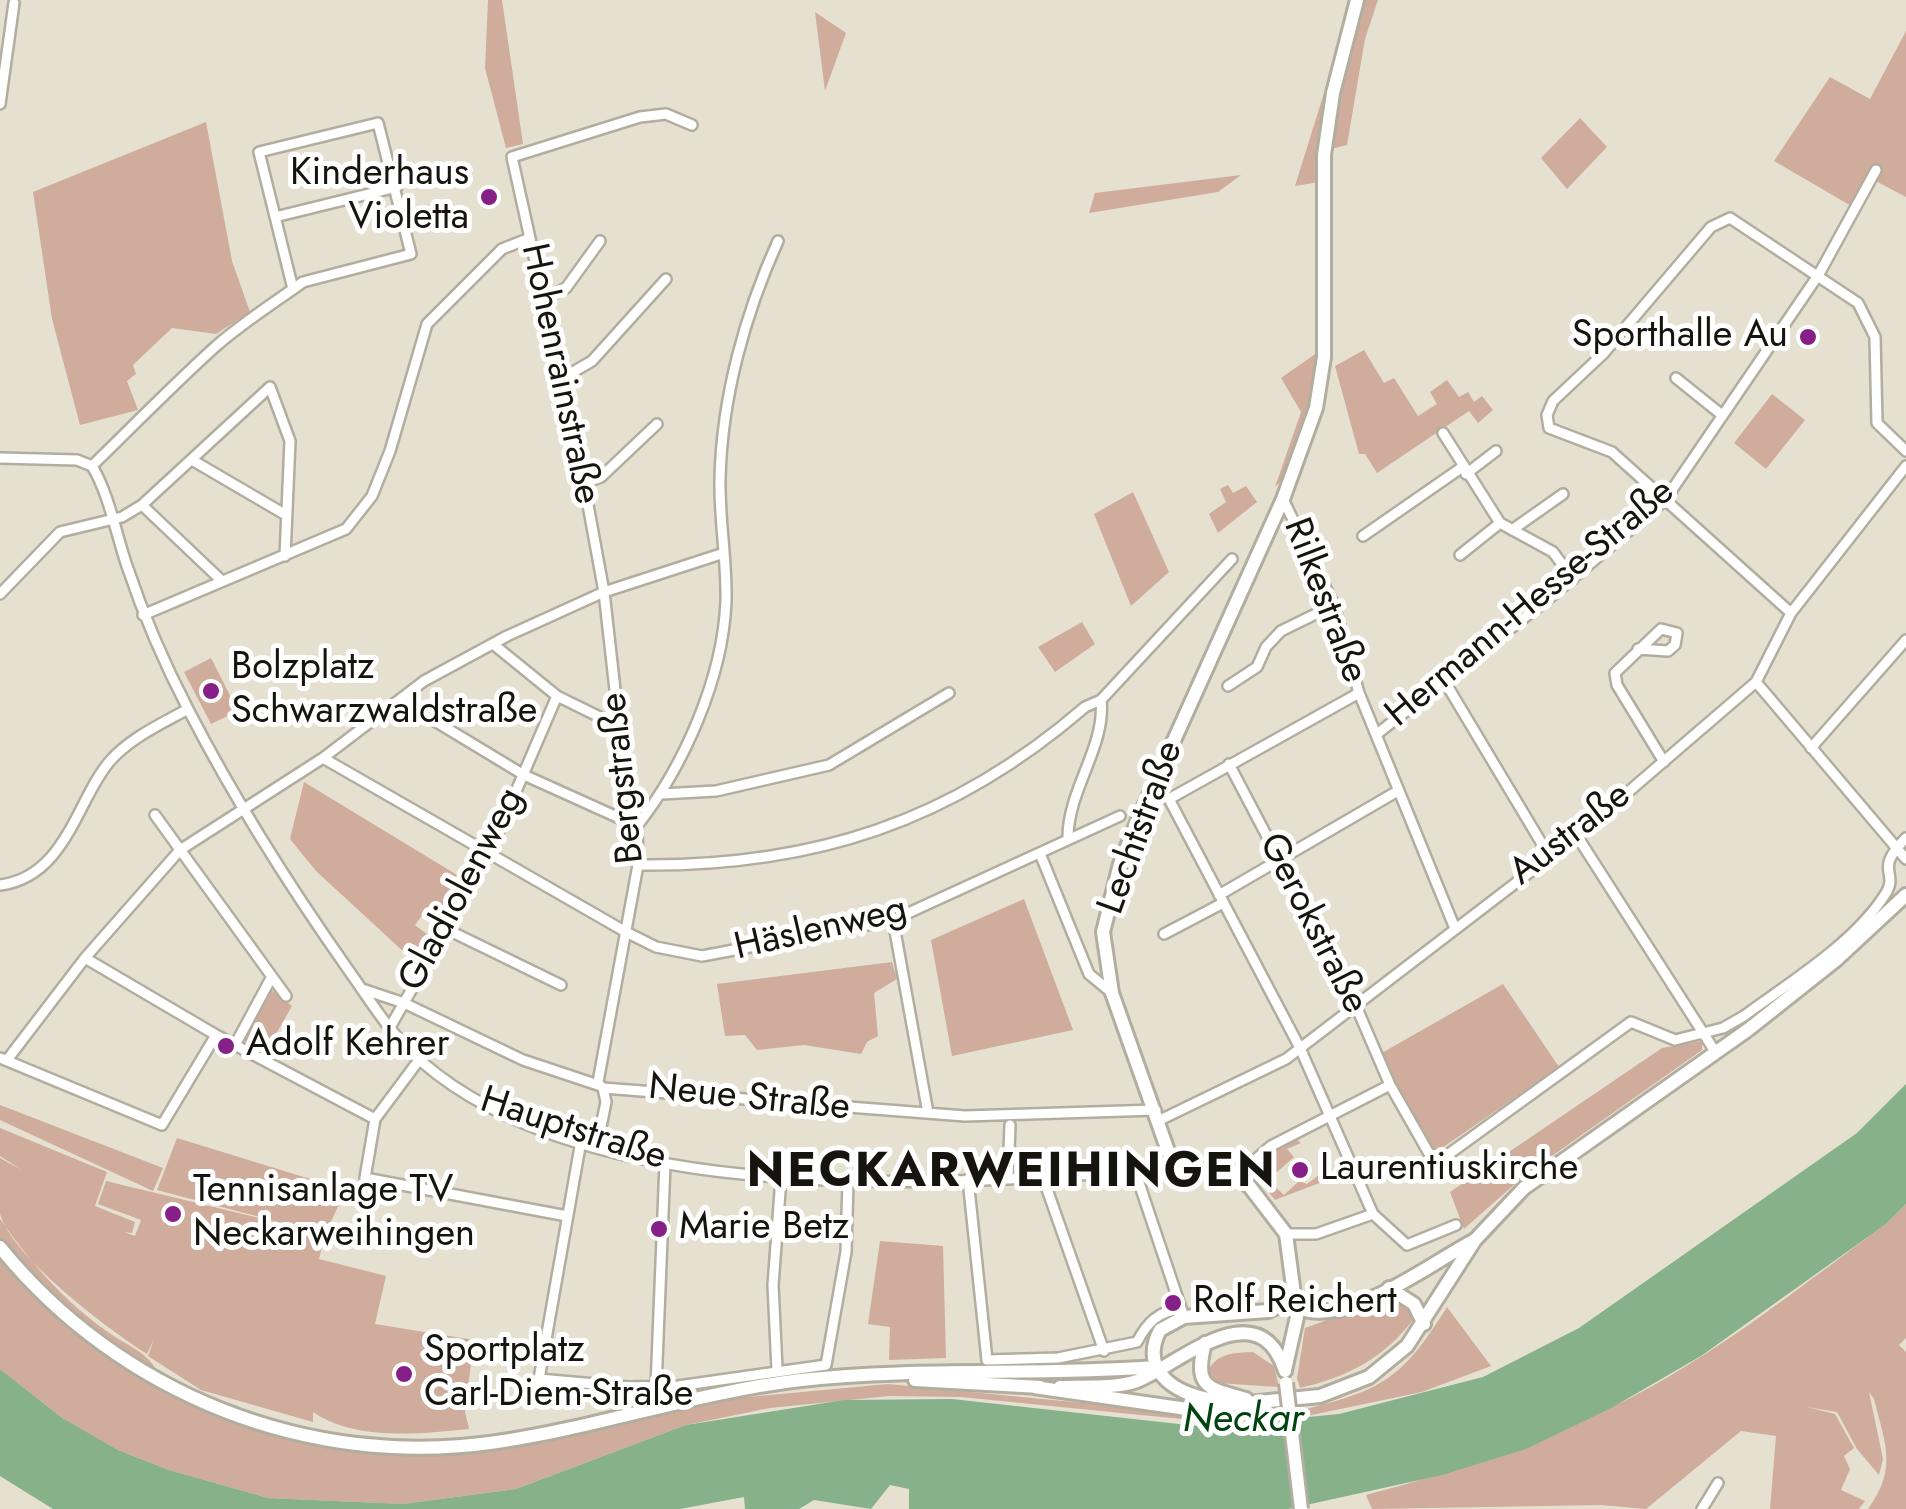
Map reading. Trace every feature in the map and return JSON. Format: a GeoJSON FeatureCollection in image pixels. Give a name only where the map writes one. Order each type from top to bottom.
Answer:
{"type":"FeatureCollection","features":[{"type":"Feature","properties":{"kind":"main road","name":"Lechtstraße"},"geometry":{"type":"LineString","coordinates":[[1174,1168],[1112,993],[1103,932],[1120,864],[1302,455],[1320,387],[1324,155],[1333,92],[1357,0]]}},
{"type":"Feature","properties":{"kind":"main road"},"geometry":{"type":"LineString","coordinates":[[884,1376],[1034,1387],[1187,1409],[1320,1396],[1348,1388],[1389,1364],[1424,1324],[1475,1240],[1514,1198],[1580,1145],[1716,1053],[1836,960],[1906,895]]}},
{"type":"Feature","properties":{"kind":"main road","name":"Hauptstraße"},"geometry":{"type":"LineString","coordinates":[[1174,1168],[1221,1167],[1238,1175]]}},
{"type":"Feature","properties":{"kind":"main road"},"geometry":{"type":"LineString","coordinates":[[1238,1175],[1286,1234],[1297,1303],[1284,1370],[1301,1509]]}},
{"type":"Feature","properties":{"kind":"main road"},"geometry":{"type":"LineString","coordinates":[[1297,1303],[1312,1314],[1332,1313],[1389,1288],[1475,1240]]}},
{"type":"Feature","properties":{"kind":"main road"},"geometry":{"type":"LineString","coordinates":[[0,1247],[56,1307],[150,1377],[218,1411],[278,1430],[359,1446],[433,1448],[493,1443],[761,1386],[884,1376],[1156,1367]]}},
{"type":"Feature","properties":{"kind":"main road"},"geometry":{"type":"LineString","coordinates":[[1389,1288],[1414,1304],[1424,1324]]}},
{"type":"Feature","properties":{"kind":"main road"},"geometry":{"type":"LineString","coordinates":[[1252,1401],[1189,1395],[1170,1384],[1156,1367],[1154,1350],[1160,1330],[1186,1314],[1268,1311],[1297,1303]]}},
{"type":"Feature","properties":{"kind":"main road"},"geometry":{"type":"LineString","coordinates":[[1034,1387],[1136,1381],[1205,1343],[1237,1333],[1250,1334],[1275,1351],[1284,1370]]}},
{"type":"Feature","properties":{"kind":"main road"},"geometry":{"type":"LineString","coordinates":[[1205,1343],[1200,1370],[1208,1388],[1252,1401]]}},
{"type":"Feature","properties":{"kind":"street"},"geometry":{"type":"LineString","coordinates":[[0,104],[3,53],[14,3]]}},
{"type":"Feature","properties":{"kind":"street","name":"Hohenrainstraße"},"geometry":{"type":"LineString","coordinates":[[604,592],[546,298],[512,157],[640,116],[666,114],[692,125]]}},
{"type":"Feature","properties":{"kind":"street"},"geometry":{"type":"LineString","coordinates":[[0,458],[77,460],[92,466],[216,346],[303,282],[411,254],[378,123],[259,152],[293,289]]}},
{"type":"Feature","properties":{"kind":"street","name":"Hermann-Hesse-Straße"},"geometry":{"type":"LineString","coordinates":[[1377,734],[1446,682],[1665,500],[1819,274],[1876,170]]}},
{"type":"Feature","properties":{"kind":"street"},"geometry":{"type":"LineString","coordinates":[[275,217],[397,187]]}},
{"type":"Feature","properties":{"kind":"street"},"geometry":{"type":"LineString","coordinates":[[1791,613],[1612,452],[1549,428],[1547,415],[1553,400],[1603,354],[1681,258],[1730,218],[1858,302],[1875,337],[1877,423],[1906,451]]}},
{"type":"Feature","properties":{"kind":"street"},"geometry":{"type":"LineString","coordinates":[[144,615],[346,530],[372,496],[390,451],[427,324],[502,250],[530,238]]}},
{"type":"Feature","properties":{"kind":"street"},"geometry":{"type":"LineString","coordinates":[[400,700],[524,775],[637,826],[662,794],[706,695],[722,638],[724,553],[720,480],[727,415],[742,340],[778,241]]}},
{"type":"Feature","properties":{"kind":"street"},"geometry":{"type":"LineString","coordinates":[[546,298],[566,288],[600,242]]}},
{"type":"Feature","properties":{"kind":"street"},"geometry":{"type":"LineString","coordinates":[[560,380],[592,361],[666,279]]}},
{"type":"Feature","properties":{"kind":"street"},"geometry":{"type":"LineString","coordinates":[[1676,378],[1722,415]]}},
{"type":"Feature","properties":{"kind":"street"},"geometry":{"type":"LineString","coordinates":[[0,594],[60,532],[112,519],[142,505],[270,387],[290,441],[285,556]]}},
{"type":"Feature","properties":{"kind":"street"},"geometry":{"type":"LineString","coordinates":[[584,483],[600,477],[656,424]]}},
{"type":"Feature","properties":{"kind":"street"},"geometry":{"type":"LineString","coordinates":[[1443,433],[1500,523],[1553,552],[1573,578]]}},
{"type":"Feature","properties":{"kind":"street"},"geometry":{"type":"LineString","coordinates":[[1363,536],[1496,452]]}},
{"type":"Feature","properties":{"kind":"street"},"geometry":{"type":"LineString","coordinates":[[192,460],[286,514]]}},
{"type":"Feature","properties":{"kind":"street","name":"Hauptstraße"},"geometry":{"type":"LineString","coordinates":[[92,466],[144,615],[241,811],[389,1029],[419,1060],[499,1114],[665,1164],[781,1178],[1008,1178],[1174,1168]]}},
{"type":"Feature","properties":{"kind":"street","name":"Austraße"},"geometry":{"type":"LineString","coordinates":[[1158,1115],[1260,1073],[1300,1048],[1548,854],[1577,836],[1664,762],[1756,682],[1791,613],[1906,466]]}},
{"type":"Feature","properties":{"kind":"street"},"geometry":{"type":"LineString","coordinates":[[1512,530],[1563,494]]}},
{"type":"Feature","properties":{"kind":"street","name":"Rilkestraße"},"geometry":{"type":"LineString","coordinates":[[1284,499],[1334,605],[1359,694],[1454,926]]}},
{"type":"Feature","properties":{"kind":"street"},"geometry":{"type":"LineString","coordinates":[[142,505],[221,580]]}},
{"type":"Feature","properties":{"kind":"street"},"geometry":{"type":"LineString","coordinates":[[1460,555],[1500,523]]}},
{"type":"Feature","properties":{"kind":"street"},"geometry":{"type":"LineString","coordinates":[[216,1035],[162,1124],[3,1059],[180,850],[323,758],[400,700],[493,644],[604,592],[724,553]]}},
{"type":"Feature","properties":{"kind":"street"},"geometry":{"type":"LineString","coordinates":[[638,865],[752,860],[863,836],[996,777],[1084,706],[1100,700],[1232,559]]}},
{"type":"Feature","properties":{"kind":"street","name":"Bergstraße"},"geometry":{"type":"LineString","coordinates":[[597,1146],[606,1102],[600,1085],[638,865],[637,826],[630,804],[604,592]]}},
{"type":"Feature","properties":{"kind":"street"},"geometry":{"type":"LineString","coordinates":[[1228,686],[1257,667],[1266,647],[1281,631],[1334,605]]}},
{"type":"Feature","properties":{"kind":"street"},"geometry":{"type":"LineString","coordinates":[[1811,748],[1906,640]]}},
{"type":"Feature","properties":{"kind":"street"},"geometry":{"type":"LineString","coordinates":[[493,644],[557,696],[620,726]]}},
{"type":"Feature","properties":{"kind":"street"},"geometry":{"type":"LineString","coordinates":[[1638,649],[1614,673],[1617,685],[1664,762]]}},
{"type":"Feature","properties":{"kind":"street"},"geometry":{"type":"LineString","coordinates":[[1446,682],[1548,854]]}},
{"type":"Feature","properties":{"kind":"street"},"geometry":{"type":"LineString","coordinates":[[1756,682],[1906,859]]}},
{"type":"Feature","properties":{"kind":"street"},"geometry":{"type":"LineString","coordinates":[[662,794],[716,791],[829,765],[949,694]]}},
{"type":"Feature","properties":{"kind":"street"},"geometry":{"type":"LineString","coordinates":[[1359,694],[1169,798],[1300,1048],[1373,1214],[1407,1245],[1456,1224]]}},
{"type":"Feature","properties":{"kind":"street","name":"Gladiolenweg"},"geometry":{"type":"LineString","coordinates":[[389,1029],[490,854],[524,775],[524,765],[557,696]]}},
{"type":"Feature","properties":{"kind":"street"},"geometry":{"type":"LineString","coordinates":[[1068,837],[1083,766],[1102,718],[1100,700]]}},
{"type":"Feature","properties":{"kind":"street"},"geometry":{"type":"LineString","coordinates":[[0,886],[14,884],[70,835],[97,780],[115,756],[188,709]]}},
{"type":"Feature","properties":{"kind":"street","name":"Häslenweg"},"geometry":{"type":"LineString","coordinates":[[323,758],[626,932],[656,946],[702,956],[893,920],[1041,856],[1068,837],[1120,816]]}},
{"type":"Feature","properties":{"kind":"street","name":"Gerokstraße"},"geometry":{"type":"LineString","coordinates":[[1229,764],[1356,1006],[1390,1085],[1435,1164],[1632,1022],[1675,1040],[1705,1033]]}},
{"type":"Feature","properties":{"kind":"street"},"geometry":{"type":"LineString","coordinates":[[1164,934],[1396,792]]}},
{"type":"Feature","properties":{"kind":"street"},"geometry":{"type":"LineString","coordinates":[[155,815],[270,980],[286,996]]}},
{"type":"Feature","properties":{"kind":"street"},"geometry":{"type":"LineString","coordinates":[[1577,836],[1716,1053]]}},
{"type":"Feature","properties":{"kind":"street"},"geometry":{"type":"LineString","coordinates":[[1705,1033],[1744,1016],[1863,920],[1886,892],[1887,860],[1906,838]]}},
{"type":"Feature","properties":{"kind":"street"},"geometry":{"type":"LineString","coordinates":[[1041,856],[1089,974],[1112,993]]}},
{"type":"Feature","properties":{"kind":"street"},"geometry":{"type":"LineString","coordinates":[[893,920],[928,1113]]}},
{"type":"Feature","properties":{"kind":"street"},"geometry":{"type":"LineString","coordinates":[[448,930],[561,985]]}},
{"type":"Feature","properties":{"kind":"street"},"geometry":{"type":"LineString","coordinates":[[85,958],[216,1035],[375,1119]]}},
{"type":"Feature","properties":{"kind":"street"},"geometry":{"type":"LineString","coordinates":[[235,1045],[270,980]]}},
{"type":"Feature","properties":{"kind":"street","name":"Neue Straße"},"geometry":{"type":"LineString","coordinates":[[362,989],[404,1002],[523,1060],[600,1085],[1002,1117],[1158,1115]]}},
{"type":"Feature","properties":{"kind":"street"},"geometry":{"type":"LineString","coordinates":[[419,1060],[375,1119],[365,1178],[566,1216]]}},
{"type":"Feature","properties":{"kind":"street"},"geometry":{"type":"LineString","coordinates":[[1238,1175],[1271,1146],[1390,1085]]}},
{"type":"Feature","properties":{"kind":"street"},"geometry":{"type":"LineString","coordinates":[[1008,1178],[1010,1125]]}},
{"type":"Feature","properties":{"kind":"street"},"geometry":{"type":"LineString","coordinates":[[581,1141],[535,1381],[656,1387],[777,1368],[826,1365],[846,1252],[848,1181]]}},
{"type":"Feature","properties":{"kind":"street"},"geometry":{"type":"LineString","coordinates":[[656,1387],[665,1164]]}},
{"type":"Feature","properties":{"kind":"street"},"geometry":{"type":"LineString","coordinates":[[968,1179],[987,1360],[1104,1351],[1137,1342],[1147,1324],[1161,1314],[1186,1314],[1135,1171]]}},
{"type":"Feature","properties":{"kind":"street"},"geometry":{"type":"LineString","coordinates":[[1042,1175],[1104,1351]]}},
{"type":"Feature","properties":{"kind":"street"},"geometry":{"type":"LineString","coordinates":[[777,1368],[772,1284],[781,1178]]}},
{"type":"Feature","properties":{"kind":"street"},"geometry":{"type":"LineString","coordinates":[[1286,1234],[1316,1234],[1373,1214]]}},
{"type":"Feature","properties":{"kind":"street"},"geometry":{"type":"LineString","coordinates":[[1702,1509],[1718,1483]]}},
{"type":"Feature","properties":{"kind":"shaded area"},"geometry":{"type":"Polygon","coordinates":[[[488,0],[502,0],[523,144],[506,148],[485,68],[488,0]]]}},
{"type":"Feature","properties":{"kind":"shaded area"},"geometry":{"type":"Polygon","coordinates":[[[1361,0],[1378,0],[1365,39],[1347,145],[1331,149],[1338,94],[1361,0]]]}},
{"type":"Feature","properties":{"kind":"shaded area"},"geometry":{"type":"Polygon","coordinates":[[[815,12],[846,33],[825,91],[815,12]]]}},
{"type":"Feature","properties":{"kind":"shaded area"},"geometry":{"type":"Polygon","coordinates":[[[1348,16],[1319,182],[1295,186],[1348,16]]]}},
{"type":"Feature","properties":{"kind":"shaded area"},"geometry":{"type":"Polygon","coordinates":[[[1906,31],[1906,197],[1870,178],[1853,207],[1774,161],[1830,77],[1870,99],[1906,31]]]}},
{"type":"Feature","properties":{"kind":"shaded area"},"geometry":{"type":"Polygon","coordinates":[[[1580,118],[1607,147],[1567,189],[1541,158],[1580,118]]]}},
{"type":"Feature","properties":{"kind":"shaded area"},"geometry":{"type":"Polygon","coordinates":[[[206,122],[232,261],[250,312],[216,334],[172,328],[133,365],[136,374],[127,381],[138,410],[80,425],[52,319],[33,192],[206,122]]]}},
{"type":"Feature","properties":{"kind":"shaded area"},"geometry":{"type":"Polygon","coordinates":[[[1241,175],[1218,192],[1089,213],[1095,193],[1241,175]]]}},
{"type":"Feature","properties":{"kind":"shaded area"},"geometry":{"type":"Polygon","coordinates":[[[1321,350],[1303,442],[1275,487],[1301,412],[1281,378],[1321,350]]]}},
{"type":"Feature","properties":{"kind":"shaded area"},"geometry":{"type":"Polygon","coordinates":[[[1364,350],[1384,383],[1394,378],[1418,416],[1437,404],[1430,392],[1447,380],[1459,397],[1468,392],[1474,402],[1482,396],[1493,410],[1478,423],[1469,411],[1377,473],[1365,454],[1359,454],[1335,366],[1364,350]]]}},
{"type":"Feature","properties":{"kind":"shaded area"},"geometry":{"type":"Polygon","coordinates":[[[1772,394],[1805,420],[1766,469],[1734,443],[1772,394]]]}},
{"type":"Feature","properties":{"kind":"shaded area"},"geometry":{"type":"Polygon","coordinates":[[[1228,485],[1233,493],[1246,486],[1257,502],[1218,533],[1209,514],[1226,502],[1220,489],[1228,485]]]}},
{"type":"Feature","properties":{"kind":"shaded area"},"geometry":{"type":"Polygon","coordinates":[[[1133,492],[1169,572],[1131,606],[1094,514],[1133,492]]]}},
{"type":"Feature","properties":{"kind":"shaded area"},"geometry":{"type":"Polygon","coordinates":[[[1082,622],[1095,644],[1055,672],[1038,647],[1082,622]]]}},
{"type":"Feature","properties":{"kind":"shaded area","name":"Bolzplatz Schwarzwaldstraße"},"geometry":{"type":"Polygon","coordinates":[[[211,658],[238,711],[211,724],[184,672],[211,658]]]}},
{"type":"Feature","properties":{"kind":"shaded area"},"geometry":{"type":"Polygon","coordinates":[[[304,782],[467,881],[447,916],[429,906],[415,925],[432,938],[418,965],[316,871],[290,839],[304,782]]]}},
{"type":"Feature","properties":{"kind":"shaded area"},"geometry":{"type":"Polygon","coordinates":[[[1024,899],[1073,1030],[952,1056],[931,940],[1024,899]]]}},
{"type":"Feature","properties":{"kind":"shaded area"},"geometry":{"type":"Polygon","coordinates":[[[892,962],[897,979],[874,993],[878,1036],[867,1042],[861,1054],[804,1045],[757,1050],[745,1035],[725,1036],[717,984],[892,962]]]}},
{"type":"Feature","properties":{"kind":"shaded area"},"geometry":{"type":"Polygon","coordinates":[[[1503,984],[1559,1067],[1432,1155],[1380,1054],[1503,984]]]}},
{"type":"Feature","properties":{"kind":"shaded area"},"geometry":{"type":"Polygon","coordinates":[[[270,989],[292,1006],[264,1055],[246,1044],[244,1037],[270,989]]]}},
{"type":"Feature","properties":{"kind":"shaded area"},"geometry":{"type":"Polygon","coordinates":[[[1702,1041],[1702,1050],[1525,1175],[1464,1229],[1450,1192],[1662,1048],[1702,1041]]]}},
{"type":"Feature","properties":{"kind":"shaded area"},"geometry":{"type":"Polygon","coordinates":[[[1906,1084],[1906,1204],[1886,1224],[1701,1356],[1613,1407],[1526,1449],[1442,1475],[1288,1509],[909,1509],[909,1489],[890,1485],[871,1509],[814,1500],[799,1509],[745,1509],[744,1497],[680,1509],[53,1509],[0,1476],[0,1369],[61,1417],[118,1450],[169,1470],[268,1498],[403,1504],[516,1489],[686,1425],[844,1400],[952,1399],[1206,1427],[1339,1414],[1483,1377],[1579,1328],[1857,1133],[1906,1084]]]}},
{"type":"Feature","properties":{"kind":"shaded area"},"geometry":{"type":"Polygon","coordinates":[[[0,1105],[163,1168],[153,1191],[0,1120],[0,1105]]]}},
{"type":"Feature","properties":{"kind":"shaded area"},"geometry":{"type":"Polygon","coordinates":[[[0,1128],[107,1172],[95,1206],[135,1222],[132,1233],[124,1232],[135,1236],[141,1220],[98,1204],[106,1181],[313,1231],[157,1190],[177,1138],[346,1190],[325,1234],[319,1259],[386,1276],[375,1324],[474,1340],[465,1412],[469,1429],[368,1431],[348,1428],[313,1412],[313,1422],[201,1390],[148,1356],[154,1339],[147,1354],[110,1328],[42,1271],[8,1231],[0,1214],[0,1158],[22,1170],[0,1156],[0,1128]]]}},
{"type":"Feature","properties":{"kind":"shaded area"},"geometry":{"type":"Polygon","coordinates":[[[1294,1137],[1301,1143],[1287,1149],[1294,1157],[1268,1180],[1284,1195],[1299,1181],[1307,1184],[1319,1175],[1322,1182],[1275,1200],[1254,1174],[1266,1156],[1294,1137]]]}},
{"type":"Feature","properties":{"kind":"shaded area"},"geometry":{"type":"Polygon","coordinates":[[[1906,1204],[1906,1338],[1899,1345],[1906,1352],[1906,1509],[1868,1509],[1886,1468],[1882,1429],[1869,1392],[1883,1459],[1879,1475],[1857,1449],[1837,1412],[1807,1407],[1835,1414],[1854,1448],[1844,1456],[1850,1469],[1841,1490],[1865,1501],[1859,1509],[1770,1509],[1776,1436],[1741,1431],[1646,1509],[1601,1505],[1372,1509],[1366,1495],[1522,1446],[1582,1421],[1684,1368],[1886,1224],[1906,1204]]]}},
{"type":"Feature","properties":{"kind":"shaded area"},"geometry":{"type":"Polygon","coordinates":[[[0,1219],[63,1294],[92,1320],[142,1353],[156,1370],[92,1327],[54,1293],[0,1238],[0,1219]]]}},
{"type":"Feature","properties":{"kind":"shaded area"},"geometry":{"type":"Polygon","coordinates":[[[880,1241],[943,1246],[946,1358],[889,1360],[890,1327],[868,1324],[880,1241]]]}},
{"type":"Feature","properties":{"kind":"shaded area"},"geometry":{"type":"Polygon","coordinates":[[[0,1257],[60,1318],[169,1394],[236,1423],[325,1446],[416,1454],[543,1443],[716,1400],[888,1384],[1145,1409],[1281,1412],[1282,1419],[1211,1422],[961,1397],[889,1396],[770,1408],[686,1425],[516,1489],[403,1504],[268,1498],[169,1470],[118,1450],[61,1417],[0,1369],[0,1257]]]}},
{"type":"Feature","properties":{"kind":"shaded area"},"geometry":{"type":"Polygon","coordinates":[[[1393,1296],[1415,1317],[1392,1343],[1350,1371],[1300,1388],[1297,1378],[1305,1328],[1393,1296]]]}},
{"type":"Feature","properties":{"kind":"shaded area"},"geometry":{"type":"Polygon","coordinates":[[[1447,1307],[1491,1366],[1422,1392],[1302,1417],[1302,1410],[1352,1396],[1388,1378],[1417,1351],[1447,1307]]]}},
{"type":"Feature","properties":{"kind":"shaded area"},"geometry":{"type":"Polygon","coordinates":[[[1253,1352],[1274,1366],[1279,1387],[1216,1383],[1206,1374],[1220,1358],[1253,1352]]]}},
{"type":"Feature","properties":{"kind":"place","name":"Kinderhaus Violetta"},"geometry":{"type":"Point","coordinates":[489,197]}},
{"type":"Feature","properties":{"kind":"place","name":"Sporthalle Au"},"geometry":{"type":"Point","coordinates":[1808,337]}},
{"type":"Feature","properties":{"kind":"place","name":"Bolzplatz Schwarzwaldstraße"},"geometry":{"type":"Point","coordinates":[211,691]}},
{"type":"Feature","properties":{"kind":"place","name":"Adolf Kehrer"},"geometry":{"type":"Point","coordinates":[226,1046]}},
{"type":"Feature","properties":{"kind":"place","name":"Laurentiuskirche"},"geometry":{"type":"Point","coordinates":[1300,1170]}},
{"type":"Feature","properties":{"kind":"place","name":"Tennisanlage TV Neckarweihingen"},"geometry":{"type":"Point","coordinates":[173,1214]}},
{"type":"Feature","properties":{"kind":"place","name":"Marie Betz"},"geometry":{"type":"Point","coordinates":[659,1229]}},
{"type":"Feature","properties":{"kind":"place","name":"Rolf Reichert"},"geometry":{"type":"Point","coordinates":[1173,1303]}},
{"type":"Feature","properties":{"kind":"place","name":"Sportplatz Carl-Diem-Straße"},"geometry":{"type":"Point","coordinates":[404,1374]}},
{"type":"Feature","properties":{"kind":"district","name":"NECKARWEIHINGEN"},"geometry":{"type":"Point","coordinates":[1012,1174]}},
{"type":"Feature","properties":{"kind":"water label","name":"Neckar"},"geometry":{"type":"Point","coordinates":[1243,1421]}}]}
